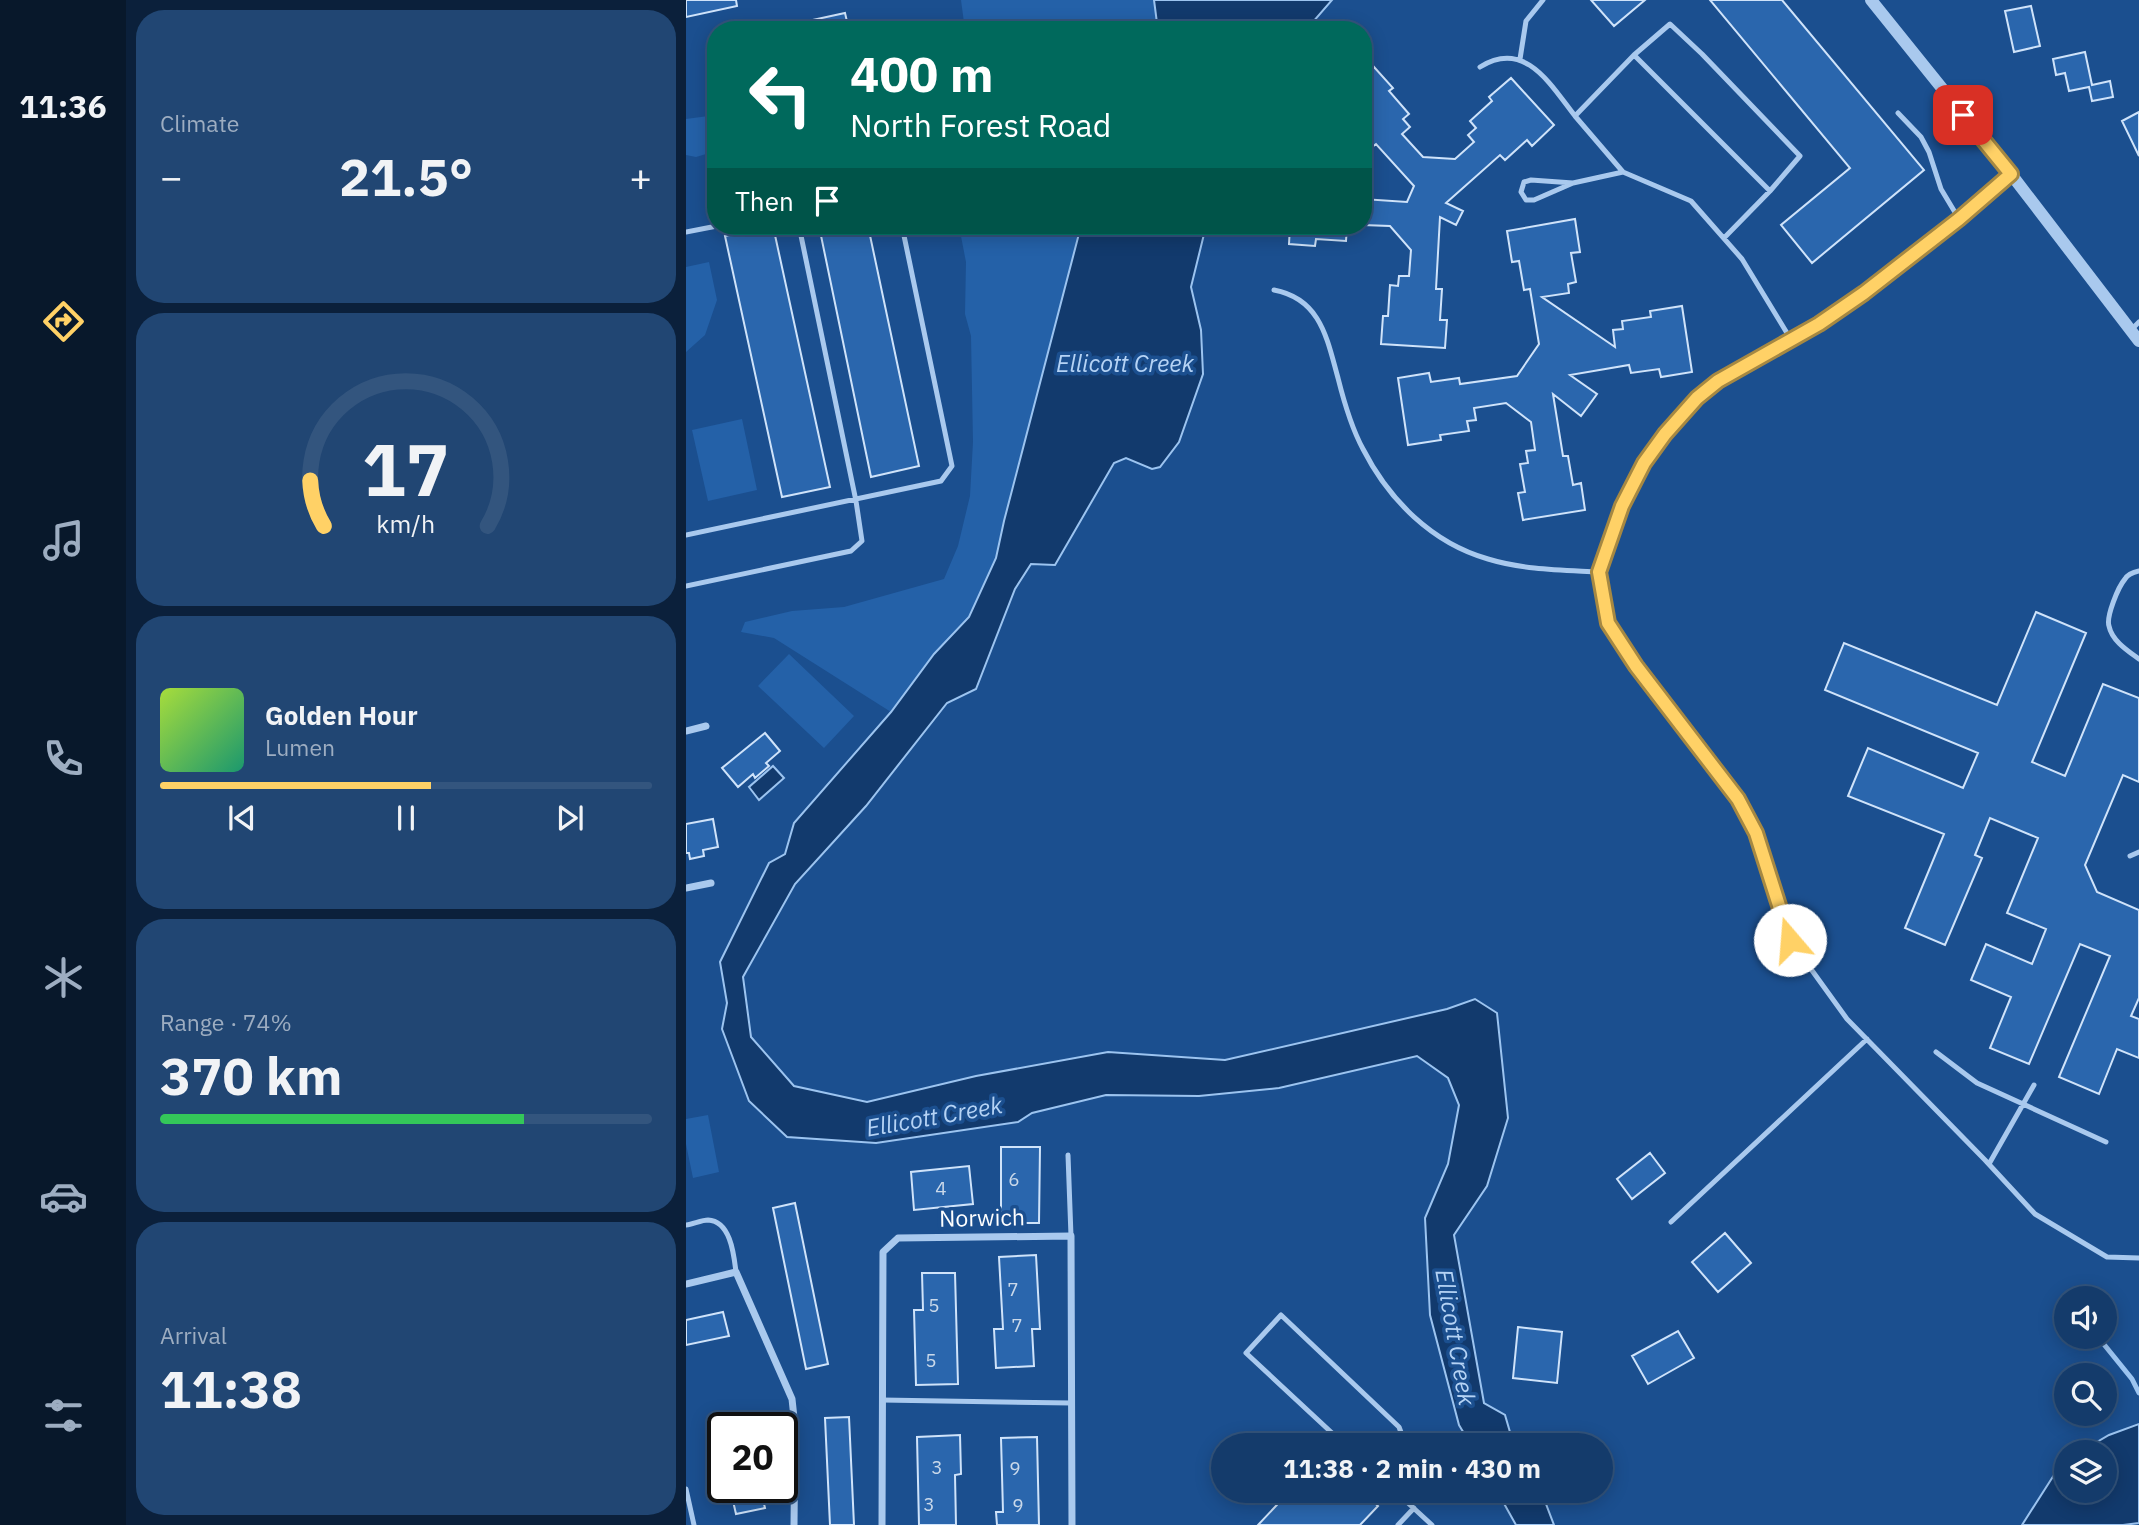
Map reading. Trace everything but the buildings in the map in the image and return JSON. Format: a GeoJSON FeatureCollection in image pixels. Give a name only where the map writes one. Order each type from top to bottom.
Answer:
{"type":"FeatureCollection","features":[{"type":"Feature","properties":{"kind":"street"},"geometry":{"type":"LineString","coordinates":[[1871,0],[2136,331]]}},
{"type":"Feature","properties":{"kind":"street"},"geometry":{"type":"LineString","coordinates":[[686,731],[706,726]]}},
{"type":"Feature","properties":{"kind":"street"},"geometry":{"type":"LineString","coordinates":[[686,888],[711,883]]}},
{"type":"Feature","properties":{"kind":"street"},"geometry":{"type":"LineString","coordinates":[[1071,1236],[1072,1525]]}},
{"type":"Feature","properties":{"kind":"street","name":"Norwich"},"geometry":{"type":"LineString","coordinates":[[882,1525],[883,1252],[898,1237],[1071,1236]]}},
{"type":"Feature","properties":{"kind":"street"},"geometry":{"type":"LineString","coordinates":[[686,1284],[736,1272],[792,1399],[795,1427],[793,1525]]}},
{"type":"Feature","properties":{"kind":"lane"},"geometry":{"type":"LineString","coordinates":[[1520,59],[1526,21],[1543,0]]}},
{"type":"Feature","properties":{"kind":"lane"},"geometry":{"type":"LineString","coordinates":[[1575,116],[1634,55],[1670,24],[1800,156],[1724,238]]}},
{"type":"Feature","properties":{"kind":"lane"},"geometry":{"type":"LineString","coordinates":[[1634,55],[1770,191]]}},
{"type":"Feature","properties":{"kind":"lane"},"geometry":{"type":"LineString","coordinates":[[1480,67],[1508,57],[1531,64],[1623,172],[1691,201],[1742,259],[1790,338]]}},
{"type":"Feature","properties":{"kind":"lane"},"geometry":{"type":"LineString","coordinates":[[1898,113],[1921,137],[1941,189],[1959,219]]}},
{"type":"Feature","properties":{"kind":"lane"},"geometry":{"type":"LineString","coordinates":[[1573,183],[1531,180],[1524,183],[1521,192],[1525,200],[1534,200],[1573,183],[1623,172]]}},
{"type":"Feature","properties":{"kind":"lane"},"geometry":{"type":"LineString","coordinates":[[2011,174],[1959,219],[1864,293],[1819,324],[1718,381],[1697,398],[1644,463],[1622,506],[1599,572],[1608,623],[1636,666],[1738,799],[1756,833],[1790,940],[1847,1019],[2035,1214],[2106,1257],[2139,1258]]}},
{"type":"Feature","properties":{"kind":"lane"},"geometry":{"type":"LineString","coordinates":[[686,232],[707,228]]}},
{"type":"Feature","properties":{"kind":"lane"},"geometry":{"type":"LineString","coordinates":[[686,586],[851,551],[862,541],[801,235]]}},
{"type":"Feature","properties":{"kind":"lane"},"geometry":{"type":"LineString","coordinates":[[686,536],[941,481],[952,466],[904,235]]}},
{"type":"Feature","properties":{"kind":"lane"},"geometry":{"type":"LineString","coordinates":[[1274,290],[1287,292],[1302,301],[1317,318],[1331,348],[1346,409],[1363,449],[1386,487],[1405,510],[1427,529],[1487,559],[1538,569],[1599,572]]}},
{"type":"Feature","properties":{"kind":"lane"},"geometry":{"type":"LineString","coordinates":[[2139,571],[2134,571],[2125,578],[2108,617],[2109,629],[2124,649],[2139,659]]}},
{"type":"Feature","properties":{"kind":"lane"},"geometry":{"type":"LineString","coordinates":[[2130,856],[2139,852]]}},
{"type":"Feature","properties":{"kind":"lane"},"geometry":{"type":"LineString","coordinates":[[1671,1222],[1867,1039]]}},
{"type":"Feature","properties":{"kind":"lane"},"geometry":{"type":"LineString","coordinates":[[1936,1052],[1977,1083],[2106,1142]]}},
{"type":"Feature","properties":{"kind":"lane"},"geometry":{"type":"LineString","coordinates":[[1989,1164],[2034,1086]]}},
{"type":"Feature","properties":{"kind":"lane"},"geometry":{"type":"LineString","coordinates":[[1068,1155],[1071,1236]]}},
{"type":"Feature","properties":{"kind":"lane"},"geometry":{"type":"LineString","coordinates":[[686,1225],[709,1220],[718,1223],[729,1238],[736,1272]]}},
{"type":"Feature","properties":{"kind":"lane"},"geometry":{"type":"LineString","coordinates":[[1332,1433],[1246,1353],[1281,1315],[1399,1427],[1401,1433]]}},
{"type":"Feature","properties":{"kind":"lane"},"geometry":{"type":"LineString","coordinates":[[882,1400],[1071,1403]]}},
{"type":"Feature","properties":{"kind":"lane"},"geometry":{"type":"LineString","coordinates":[[686,1489],[694,1525]]}},
{"type":"Feature","properties":{"kind":"lane"},"geometry":{"type":"LineString","coordinates":[[1408,1503],[1432,1525]]}},
{"type":"Feature","properties":{"kind":"lane"},"geometry":{"type":"LineString","coordinates":[[1398,1525],[1414,1508]]}},
{"type":"Feature","properties":{"kind":"shaded area"},"geometry":{"type":"Polygon","coordinates":[[[961,0],[1154,0],[1157,21],[964,21],[961,0]]]}},
{"type":"Feature","properties":{"kind":"shaded area"},"geometry":{"type":"Polygon","coordinates":[[[707,116],[707,154],[696,157],[686,155],[686,119],[707,116]]]}},
{"type":"Feature","properties":{"kind":"shaded area"},"geometry":{"type":"Polygon","coordinates":[[[961,235],[1079,235],[996,558],[969,617],[934,654],[891,712],[774,638],[741,632],[745,622],[792,611],[844,607],[944,579],[958,546],[970,496],[973,442],[971,336],[965,314],[966,262],[961,235]]]}},
{"type":"Feature","properties":{"kind":"shaded area"},"geometry":{"type":"Polygon","coordinates":[[[709,262],[717,300],[705,335],[686,352],[686,267],[709,262]]]}},
{"type":"Feature","properties":{"kind":"shaded area"},"geometry":{"type":"Polygon","coordinates":[[[742,419],[757,490],[708,501],[692,430],[742,419]]]}},
{"type":"Feature","properties":{"kind":"shaded area"},"geometry":{"type":"Polygon","coordinates":[[[789,654],[854,716],[824,748],[758,686],[789,654]]]}},
{"type":"Feature","properties":{"kind":"shaded area"},"geometry":{"type":"Polygon","coordinates":[[[708,1115],[719,1172],[693,1178],[686,1144],[686,1119],[708,1115]]]}},
{"type":"Feature","properties":{"kind":"water"},"geometry":{"type":"Polygon","coordinates":[[[1154,0],[1332,0],[1314,21],[1157,21],[1154,0]]]}},
{"type":"Feature","properties":{"kind":"water","name":"Ellicott Creek"},"geometry":{"type":"Polygon","coordinates":[[[1079,235],[1204,235],[1191,287],[1201,330],[1203,374],[1179,442],[1160,467],[1152,469],[1126,458],[1114,463],[1055,565],[1031,564],[1015,589],[976,689],[947,703],[866,806],[795,884],[743,977],[751,1037],[794,1086],[867,1102],[976,1076],[1108,1052],[1225,1060],[1447,1009],[1475,999],[1497,1013],[1508,1118],[1487,1186],[1454,1235],[1484,1403],[1505,1415],[1511,1433],[1464,1433],[1459,1425],[1430,1315],[1425,1218],[1448,1164],[1459,1105],[1448,1078],[1417,1056],[1279,1088],[1199,1096],[1106,1095],[1032,1113],[1018,1122],[876,1143],[787,1137],[749,1101],[722,1029],[727,1003],[720,962],[769,863],[785,854],[794,823],[891,712],[934,654],[969,617],[996,558],[1079,235]]]}},
{"type":"Feature","properties":{"kind":"water"},"geometry":{"type":"Polygon","coordinates":[[[773,766],[784,778],[759,800],[749,787],[773,766]]]}},
{"type":"Feature","properties":{"kind":"water"},"geometry":{"type":"Polygon","coordinates":[[[2139,1424],[2139,1523],[2022,1525],[2054,1475],[2054,1503],[2117,1503],[2117,1440],[2100,1440],[2139,1424]]]}},
{"type":"Feature","properties":{"kind":"water"},"geometry":{"type":"Polygon","coordinates":[[[1504,1503],[1546,1503],[1554,1525],[1516,1525],[1504,1503]]]}},
{"type":"Feature","properties":{"kind":"waterway"},"geometry":{"type":"LineString","coordinates":[[2108,1349],[2132,1379],[2139,1393]]}},
{"type":"Feature","properties":{"kind":"route"},"geometry":{"type":"LineString","coordinates":[[1790,940],[1756,833],[1738,799],[1636,666],[1608,623],[1599,572],[1622,506],[1644,463],[1697,398],[1718,381],[1819,324],[1864,293],[1959,219],[2011,174],[1963,115]]}}]}
